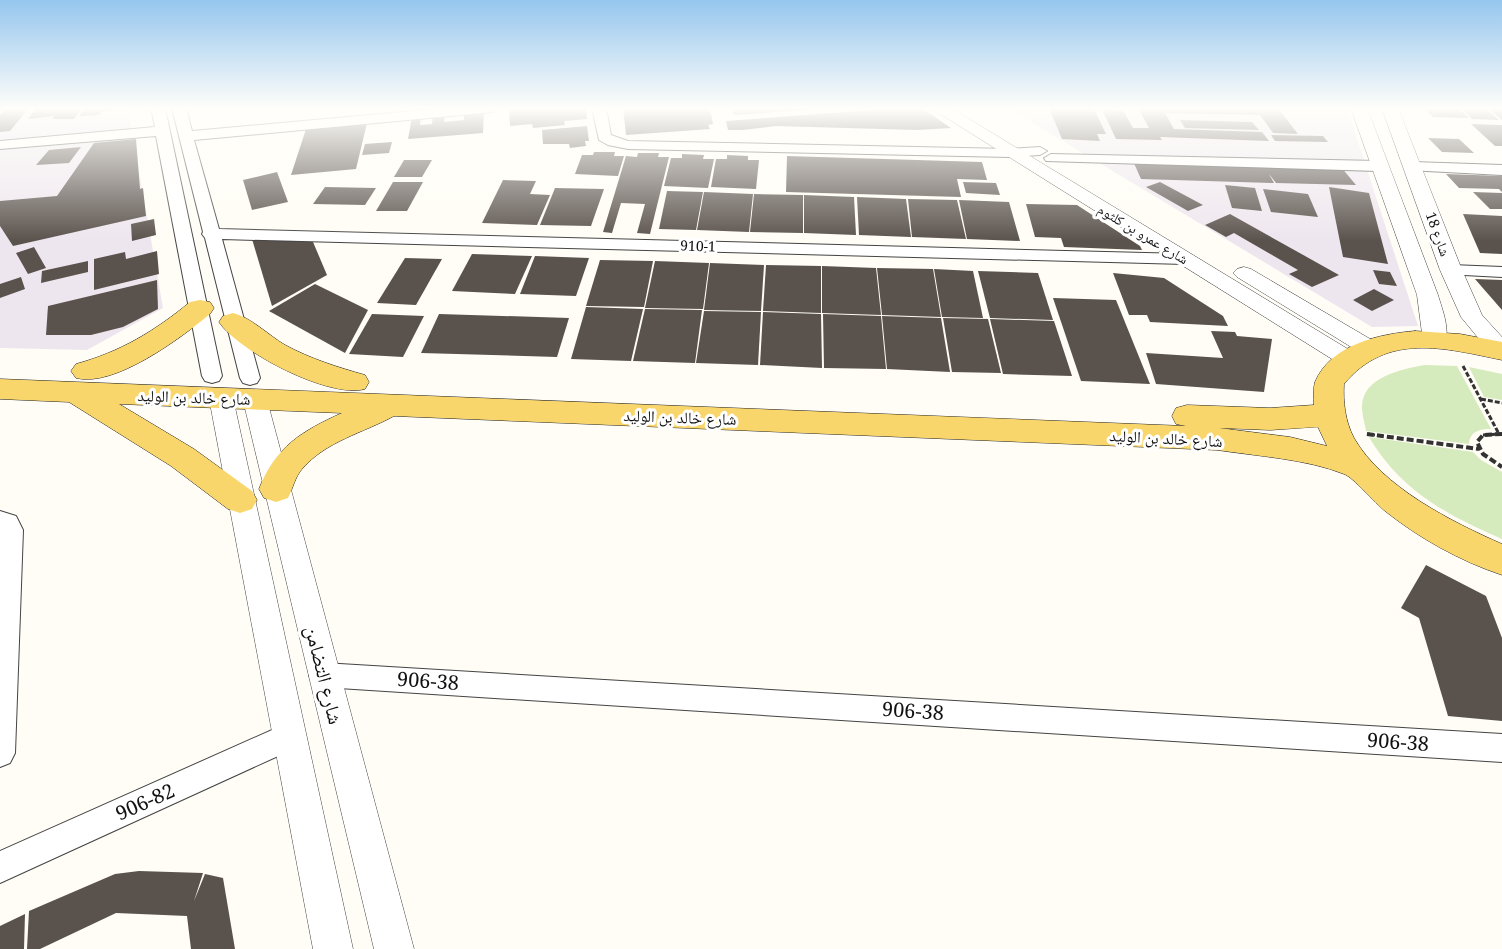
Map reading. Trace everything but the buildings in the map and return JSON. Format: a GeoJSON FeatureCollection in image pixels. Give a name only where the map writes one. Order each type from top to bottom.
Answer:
{"type":"FeatureCollection","features":[{"type":"Feature","properties":{"kind":"main road"},"geometry":{"type":"LineString","coordinates":[[200,308],[170,333],[132,356],[79,381],[210,475],[240,500]]}},
{"type":"Feature","properties":{"kind":"main road"},"geometry":{"type":"LineString","coordinates":[[233,322],[257,339],[309,369],[336,379],[354,382]]}},
{"type":"Feature","properties":{"kind":"main road"},"geometry":{"type":"LineString","coordinates":[[1502,351],[1435,341],[1399,342],[1359,354],[1330,383],[1329,415],[1339,439],[1362,450],[1398,503],[1452,538],[1502,560]]}},
{"type":"Feature","properties":{"kind":"main road","name":"شارع خالد بن الوليد"},"geometry":{"type":"LineString","coordinates":[[0,367],[79,381],[252,389],[393,405],[1217,439],[1290,449],[1362,450]]}},
{"type":"Feature","properties":{"kind":"main road","name":"شارع خالد بن الوليد"},"geometry":{"type":"LineString","coordinates":[[0,389],[79,381]]}},
{"type":"Feature","properties":{"kind":"main road","name":"شارع خالد بن الوليد"},"geometry":{"type":"LineString","coordinates":[[252,389],[354,382],[1205,417],[1270,419],[1329,415]]}},
{"type":"Feature","properties":{"kind":"main road"},"geometry":{"type":"LineString","coordinates":[[276,489],[282,472],[311,444],[347,423],[393,405]]}},
{"type":"Feature","properties":{"kind":"street"},"geometry":{"type":"LineString","coordinates":[[167,152],[333,949]]}},
{"type":"Feature","properties":{"kind":"street","name":"شارع التضامن"},"geometry":{"type":"LineString","coordinates":[[190,152],[394,949]]}},
{"type":"Feature","properties":{"kind":"street"},"geometry":{"type":"LineString","coordinates":[[976,152],[1378,166]]}},
{"type":"Feature","properties":{"kind":"street","name":"شارع عمرو بن كلثوم"},"geometry":{"type":"LineString","coordinates":[[1043,152],[1359,354]]}},
{"type":"Feature","properties":{"kind":"street","name":"شارع 18"},"geometry":{"type":"LineString","coordinates":[[1374,152],[1429,299],[1433,313],[1435,341]]}},
{"type":"Feature","properties":{"kind":"street","name":"شارع 18"},"geometry":{"type":"LineString","coordinates":[[1407,152],[1451,270],[1472,317],[1502,351]]}},
{"type":"Feature","properties":{"kind":"street","name":"شارع عمرو بن كلثوم"},"geometry":{"type":"LineString","coordinates":[[1010,153],[1185,259],[1359,354]]}},
{"type":"Feature","properties":{"kind":"street"},"geometry":{"type":"LineString","coordinates":[[1413,167],[1502,170]]}},
{"type":"Feature","properties":{"kind":"street","name":"910-1"},"geometry":{"type":"LineString","coordinates":[[210,234],[1185,259]]}},
{"type":"Feature","properties":{"kind":"street"},"geometry":{"type":"LineString","coordinates":[[1451,270],[1502,272]]}},
{"type":"Feature","properties":{"kind":"street"},"geometry":{"type":"LineString","coordinates":[[0,520],[9,523],[11,530],[3,644],[0,753]]}},
{"type":"Feature","properties":{"kind":"street","name":"906-38"},"geometry":{"type":"LineString","coordinates":[[324,675],[1502,748]]}},
{"type":"Feature","properties":{"kind":"street","name":"906-82"},"geometry":{"type":"LineString","coordinates":[[0,867],[290,736]]}},
{"type":"Feature","properties":{"kind":"path"},"geometry":{"type":"LineString","coordinates":[[1463,366],[1500,434]]}},
{"type":"Feature","properties":{"kind":"path"},"geometry":{"type":"LineString","coordinates":[[1481,399],[1502,403]]}},
{"type":"Feature","properties":{"kind":"path"},"geometry":{"type":"LineString","coordinates":[[1500,434],[1490,433],[1479,438],[1477,442],[1479,449],[1490,460],[1502,467]]}},
{"type":"Feature","properties":{"kind":"path"},"geometry":{"type":"LineString","coordinates":[[1362,450],[1479,449]]}},
{"type":"Feature","properties":{"kind":"shaded area"},"geometry":{"type":"Polygon","coordinates":[[[0,152],[136,152],[163,308],[87,350],[0,348],[0,152]]]}},
{"type":"Feature","properties":{"kind":"shaded area"},"geometry":{"type":"Polygon","coordinates":[[[1082,152],[1361,152],[1418,326],[1372,327],[1082,152]]]}},
{"type":"Feature","properties":{"kind":"green space"},"geometry":{"type":"Polygon","coordinates":[[[1425,365],[1457,366],[1491,429],[1476,432],[1471,436],[1469,444],[1366,431],[1362,407],[1369,388],[1385,376],[1425,365]]]}},
{"type":"Feature","properties":{"kind":"green space"},"geometry":{"type":"Polygon","coordinates":[[[1469,367],[1502,374],[1502,400],[1484,397],[1469,367]]]}},
{"type":"Feature","properties":{"kind":"green space"},"geometry":{"type":"Polygon","coordinates":[[[1369,437],[1473,452],[1481,460],[1502,472],[1502,539],[1463,521],[1411,487],[1382,456],[1369,437]]]}}]}
